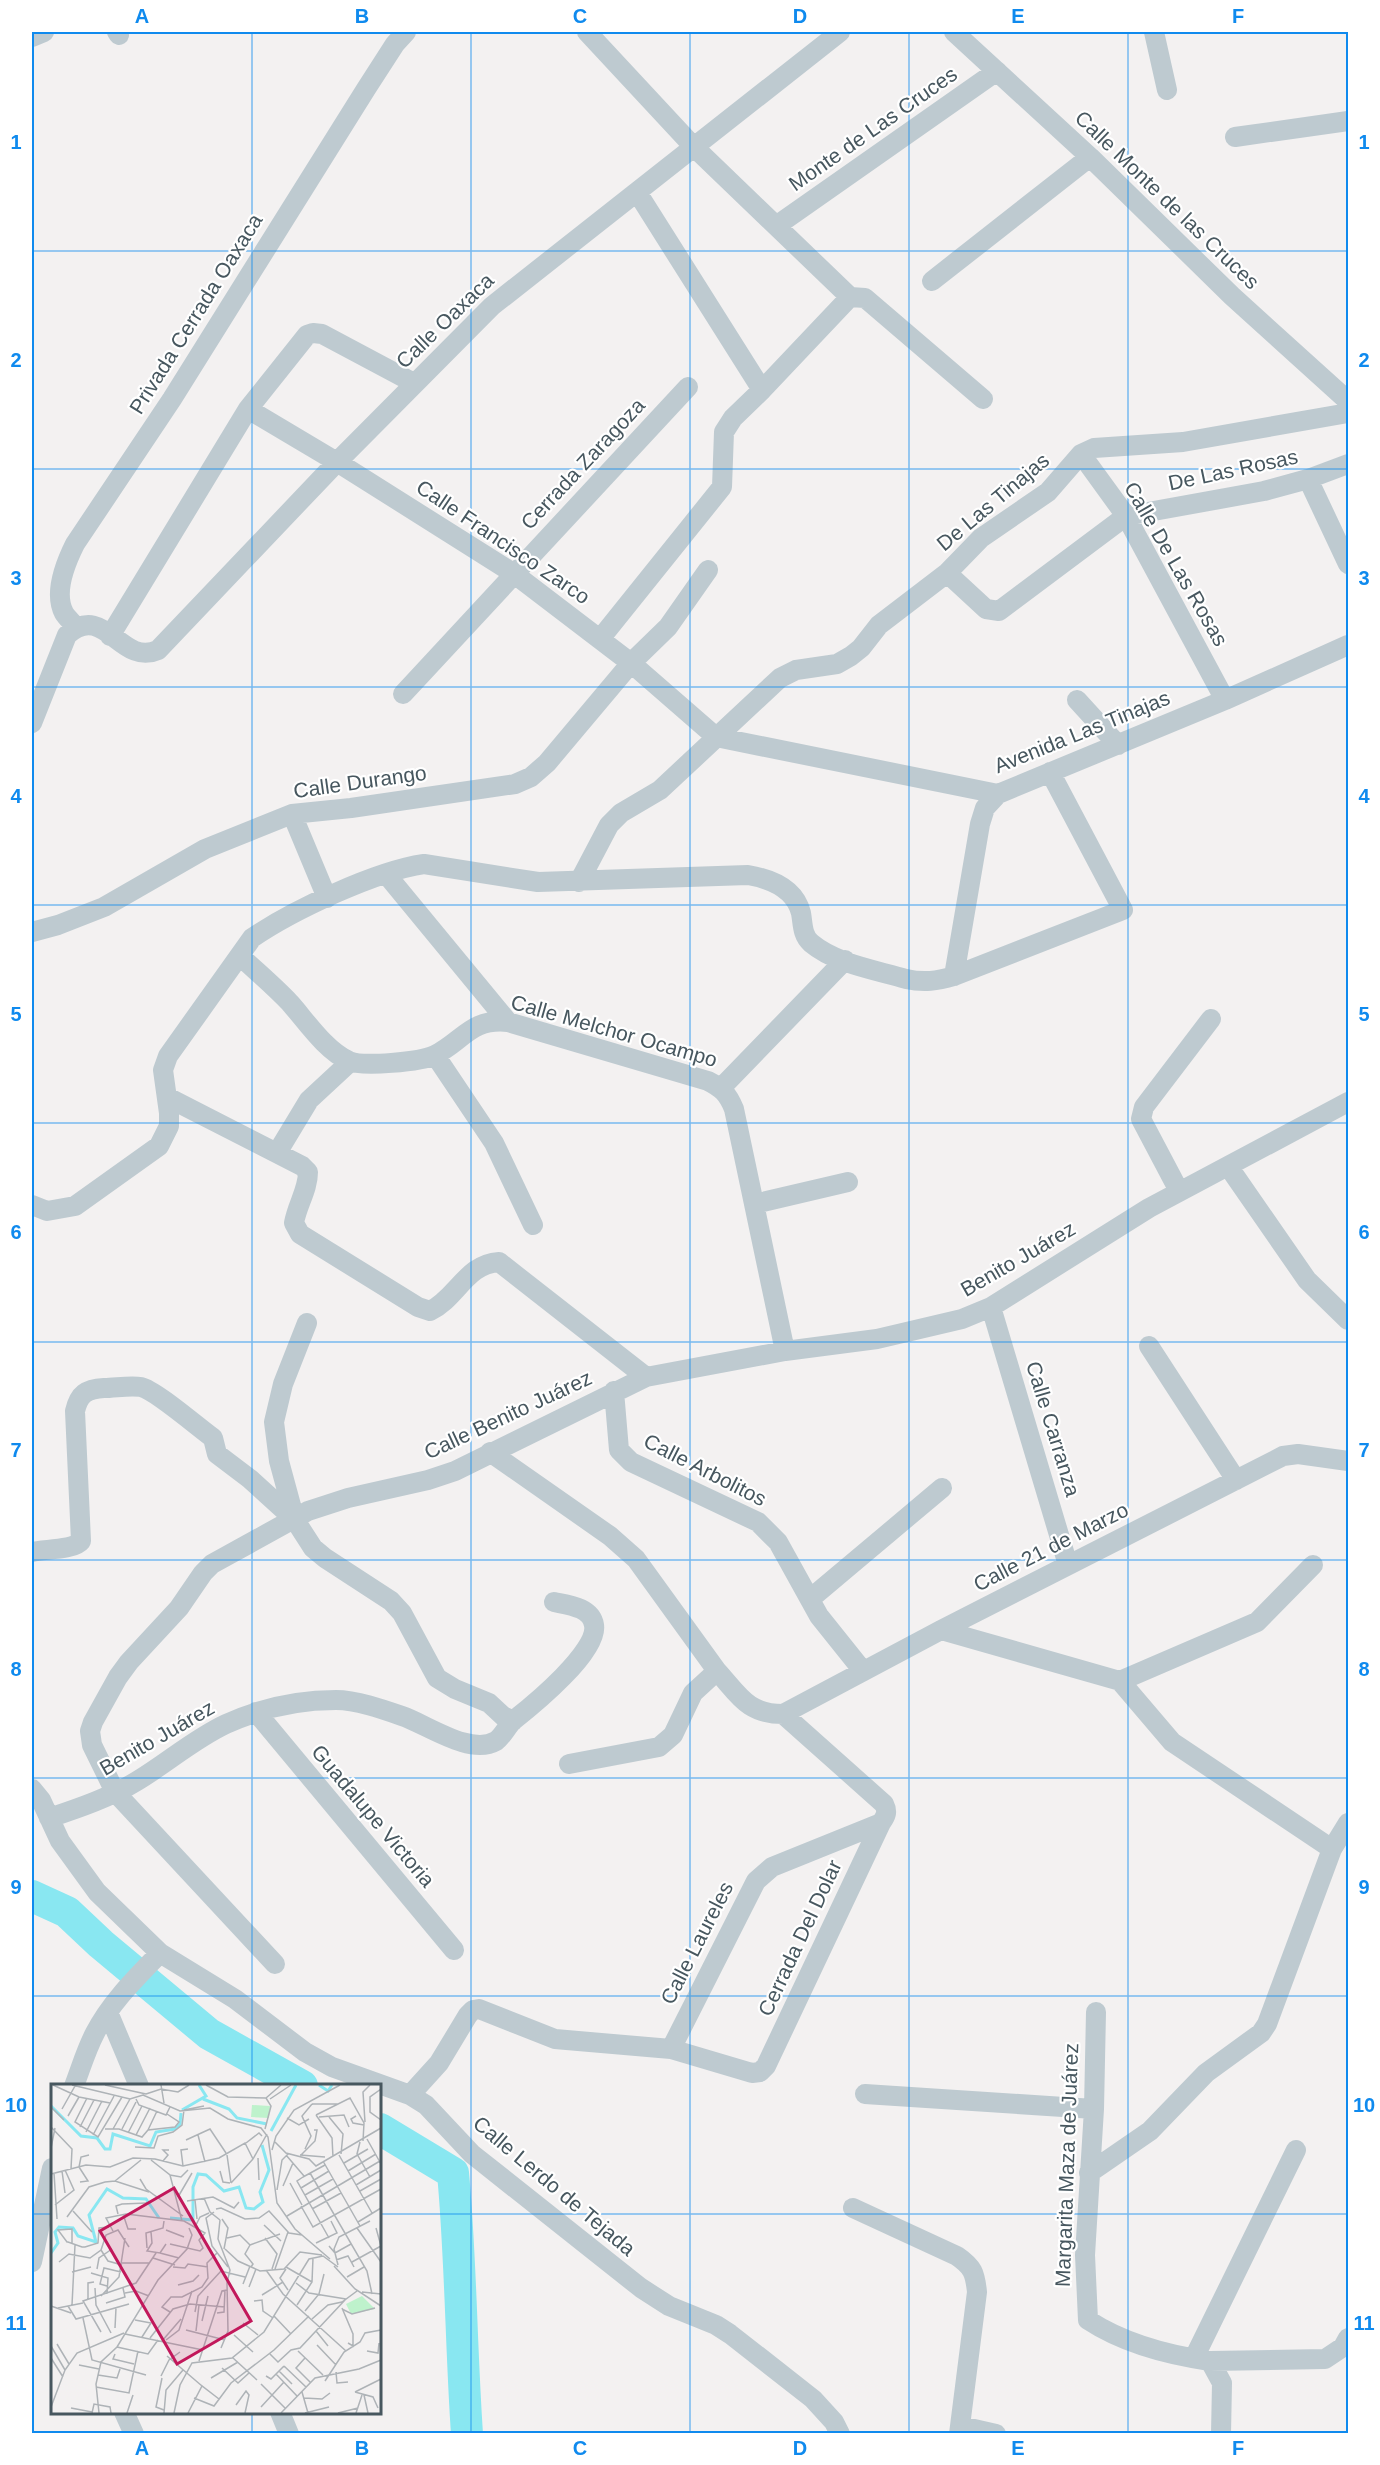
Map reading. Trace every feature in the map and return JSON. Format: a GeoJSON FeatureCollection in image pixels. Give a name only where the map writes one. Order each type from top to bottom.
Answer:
{"type":"FeatureCollection","features":[{"type":"Feature","properties":{"kind":"street"},"geometry":{"type":"LineString","coordinates":[[32,37],[44,32]]}},
{"type":"Feature","properties":{"kind":"street","name":"Privada Cerrada Oaxaca"},"geometry":{"type":"LineString","coordinates":[[76,627],[64,614],[60,603],[65,563],[75,544],[172,399],[366,89],[395,44],[406,32]]}},
{"type":"Feature","properties":{"kind":"street"},"geometry":{"type":"LineString","coordinates":[[587,32],[693,146],[850,297]]}},
{"type":"Feature","properties":{"kind":"street","name":"Calle Oaxaca"},"geometry":{"type":"LineString","coordinates":[[76,627],[96,625],[138,653],[148,654],[158,650],[337,462],[492,306],[840,32]]}},
{"type":"Feature","properties":{"kind":"street","name":"Calle Monte de las Cruces"},"geometry":{"type":"LineString","coordinates":[[954,32],[1090,157],[1232,296],[1348,401]]}},
{"type":"Feature","properties":{"kind":"street"},"geometry":{"type":"LineString","coordinates":[[1154,32],[1167,90]]}},
{"type":"Feature","properties":{"kind":"street","name":"Monte de Las Cruces"},"geometry":{"type":"LineString","coordinates":[[776,226],[997,71]]}},
{"type":"Feature","properties":{"kind":"street"},"geometry":{"type":"LineString","coordinates":[[1235,137],[1348,121]]}},
{"type":"Feature","properties":{"kind":"street"},"geometry":{"type":"LineString","coordinates":[[932,281],[1090,157]]}},
{"type":"Feature","properties":{"kind":"street"},"geometry":{"type":"LineString","coordinates":[[637,192],[762,390]]}},
{"type":"Feature","properties":{"kind":"street"},"geometry":{"type":"LineString","coordinates":[[600,639],[722,487],[724,432],[733,418],[850,297],[865,298],[983,399]]}},
{"type":"Feature","properties":{"kind":"street"},"geometry":{"type":"LineString","coordinates":[[111,636],[248,409],[307,335],[322,334],[414,383]]}},
{"type":"Feature","properties":{"kind":"street","name":"Cerrada Zaragoza"},"geometry":{"type":"LineString","coordinates":[[403,694],[688,387]]}},
{"type":"Feature","properties":{"kind":"street","name":"Calle Francisco Zarco"},"geometry":{"type":"LineString","coordinates":[[248,409],[513,573],[631,663],[716,736]]}},
{"type":"Feature","properties":{"kind":"street","name":"De Las Tinajas"},"geometry":{"type":"LineString","coordinates":[[579,882],[609,825],[621,813],[660,790],[780,678],[796,670],[837,664],[851,656],[861,648],[879,625],[947,573],[981,538],[1048,492],[1081,454],[1094,448],[1183,442],[1348,413]]}},
{"type":"Feature","properties":{"kind":"street","name":"Calle De Las Rosas"},"geometry":{"type":"LineString","coordinates":[[1081,454],[1126,516],[1225,700]]}},
{"type":"Feature","properties":{"kind":"street","name":"De Las Rosas"},"geometry":{"type":"LineString","coordinates":[[1126,516],[1264,491],[1308,479],[1348,464]]}},
{"type":"Feature","properties":{"kind":"street"},"geometry":{"type":"LineString","coordinates":[[1308,479],[1348,564]]}},
{"type":"Feature","properties":{"kind":"street"},"geometry":{"type":"LineString","coordinates":[[947,573],[982,606],[992,611],[1006,608],[1126,516]]}},
{"type":"Feature","properties":{"kind":"street","name":"Calle Durango"},"geometry":{"type":"LineString","coordinates":[[32,932],[58,925],[104,907],[206,849],[292,814],[351,808],[515,784],[531,777],[547,763],[631,663],[668,627],[708,570]]}},
{"type":"Feature","properties":{"kind":"street"},"geometry":{"type":"LineString","coordinates":[[32,723],[67,635],[76,627]]}},
{"type":"Feature","properties":{"kind":"street","name":"Avenida Las Tinajas"},"geometry":{"type":"LineString","coordinates":[[716,736],[998,794],[1225,700],[1348,645]]}},
{"type":"Feature","properties":{"kind":"street"},"geometry":{"type":"LineString","coordinates":[[1077,700],[1118,745]]}},
{"type":"Feature","properties":{"kind":"street"},"geometry":{"type":"LineString","coordinates":[[32,1205],[47,1211],[75,1206],[147,1156],[165,1136],[170,1113],[163,1071],[168,1056],[252,938],[327,898],[387,874],[424,864],[538,882],[748,876],[769,879],[783,888],[797,903],[802,928],[810,942],[829,954],[919,982],[934,981],[954,976],[1123,910],[1050,772]]}},
{"type":"Feature","properties":{"kind":"street"},"geometry":{"type":"LineString","coordinates":[[954,976],[980,824],[985,808],[998,794]]}},
{"type":"Feature","properties":{"kind":"street"},"geometry":{"type":"LineString","coordinates":[[292,814],[327,898]]}},
{"type":"Feature","properties":{"kind":"street"},"geometry":{"type":"LineString","coordinates":[[387,874],[508,1023]]}},
{"type":"Feature","properties":{"kind":"street"},"geometry":{"type":"LineString","coordinates":[[240,956],[289,1002],[316,1034],[350,1062],[309,1100],[277,1153]]}},
{"type":"Feature","properties":{"kind":"street"},"geometry":{"type":"LineString","coordinates":[[721,1088],[845,960]]}},
{"type":"Feature","properties":{"kind":"street"},"geometry":{"type":"LineString","coordinates":[[1179,1191],[1141,1119],[1144,1107],[1211,1019]]}},
{"type":"Feature","properties":{"kind":"street","name":"Calle Melchor Ocampo"},"geometry":{"type":"LineString","coordinates":[[350,1062],[410,1063],[435,1055],[483,1023],[495,1021],[708,1081],[721,1088],[729,1096],[734,1109],[785,1351]]}},
{"type":"Feature","properties":{"kind":"street"},"geometry":{"type":"LineString","coordinates":[[435,1055],[494,1143],[533,1225]]}},
{"type":"Feature","properties":{"kind":"street"},"geometry":{"type":"LineString","coordinates":[[167,1097],[302,1166],[308,1172],[308,1182],[294,1223],[300,1234],[418,1307],[430,1311],[439,1307],[474,1269],[499,1262],[646,1377]]}},
{"type":"Feature","properties":{"kind":"street","name":"Benito Juárez"},"geometry":{"type":"LineString","coordinates":[[646,1377],[785,1351],[877,1339],[962,1319],[991,1307],[1179,1191],[1348,1102]]}},
{"type":"Feature","properties":{"kind":"street"},"geometry":{"type":"LineString","coordinates":[[1227,1166],[1307,1280],[1348,1320]]}},
{"type":"Feature","properties":{"kind":"street"},"geometry":{"type":"LineString","coordinates":[[754,1204],[848,1182]]}},
{"type":"Feature","properties":{"kind":"street","name":"Calle Carranza"},"geometry":{"type":"LineString","coordinates":[[991,1307],[1068,1564]]}},
{"type":"Feature","properties":{"kind":"street"},"geometry":{"type":"LineString","coordinates":[[295,1521],[279,1461],[274,1422],[283,1384],[307,1323]]}},
{"type":"Feature","properties":{"kind":"street"},"geometry":{"type":"LineString","coordinates":[[1149,1346],[1236,1480]]}},
{"type":"Feature","properties":{"kind":"street","name":"Calle Benito Juárez"},"geometry":{"type":"LineString","coordinates":[[275,1964],[115,1792],[95,1756],[90,1731],[118,1677],[179,1608],[212,1564],[295,1521],[308,1511],[348,1497],[455,1471],[646,1377]]}},
{"type":"Feature","properties":{"kind":"street"},"geometry":{"type":"LineString","coordinates":[[32,1552],[74,1547],[81,1542],[75,1411],[78,1400],[84,1392],[95,1389],[142,1387],[213,1438],[217,1454],[250,1479],[295,1521],[312,1548],[392,1601],[402,1612],[437,1678],[455,1689],[489,1703],[503,1716],[513,1720]]}},
{"type":"Feature","properties":{"kind":"street","name":"Calle Arbolitos"},"geometry":{"type":"LineString","coordinates":[[614,1391],[619,1450],[631,1462],[758,1522],[778,1542],[819,1616],[862,1671]]}},
{"type":"Feature","properties":{"kind":"street"},"geometry":{"type":"LineString","coordinates":[[490,1452],[579,1517],[610,1536],[636,1559],[717,1671],[748,1706],[758,1711],[783,1714],[884,1804],[887,1810],[881,1823]]}},
{"type":"Feature","properties":{"kind":"street","name":"Calle 21 de Marzo"},"geometry":{"type":"LineString","coordinates":[[783,1714],[1068,1564],[1283,1456],[1298,1454],[1348,1461]]}},
{"type":"Feature","properties":{"kind":"street"},"geometry":{"type":"LineString","coordinates":[[810,1599],[942,1488]]}},
{"type":"Feature","properties":{"kind":"street"},"geometry":{"type":"LineString","coordinates":[[1120,1681],[1257,1622],[1313,1565]]}},
{"type":"Feature","properties":{"kind":"street"},"geometry":{"type":"LineString","coordinates":[[256,1712],[280,1704],[342,1700],[402,1716],[467,1744],[485,1744],[496,1740],[513,1720],[543,1695],[582,1656],[594,1634],[594,1623],[587,1613],[579,1607],[554,1602]]}},
{"type":"Feature","properties":{"kind":"street"},"geometry":{"type":"LineString","coordinates":[[941,1630],[1120,1681],[1172,1742],[1332,1849]]}},
{"type":"Feature","properties":{"kind":"street"},"geometry":{"type":"LineString","coordinates":[[568,1764],[659,1746],[673,1736],[693,1693],[717,1671]]}},
{"type":"Feature","properties":{"kind":"street","name":"Benito Juárez"},"geometry":{"type":"LineString","coordinates":[[49,1818],[135,1783],[224,1725],[256,1712]]}},
{"type":"Feature","properties":{"kind":"street","name":"Guadalupe Victoria"},"geometry":{"type":"LineString","coordinates":[[256,1712],[454,1950]]}},
{"type":"Feature","properties":{"kind":"street","name":"Calle Lerdo de Tejada"},"geometry":{"type":"LineString","coordinates":[[32,1789],[41,1800],[60,1841],[97,1892],[160,1953],[235,2000],[305,2052],[332,2067],[379,2084]]}},
{"type":"Feature","properties":{"kind":"street","name":"Calle Laureles"},"geometry":{"type":"LineString","coordinates":[[671,2049],[756,1881],[772,1867],[881,1823]]}},
{"type":"Feature","properties":{"kind":"street","name":"Cerrada Del Dolar"},"geometry":{"type":"LineString","coordinates":[[671,2049],[752,2073],[760,2072],[766,2066],[881,1823]]}},
{"type":"Feature","properties":{"kind":"street"},"geometry":{"type":"LineString","coordinates":[[1089,2173],[1150,2131],[1206,2073],[1261,2033],[1267,2024],[1332,1849],[1348,1823]]}},
{"type":"Feature","properties":{"kind":"street"},"geometry":{"type":"LineString","coordinates":[[74,2084],[94,2035],[108,2012],[123,1992],[160,1953]]}},
{"type":"Feature","properties":{"kind":"street"},"geometry":{"type":"LineString","coordinates":[[410,2095],[439,2063],[462,2022],[472,2010],[479,2009],[555,2039],[671,2049]]}},
{"type":"Feature","properties":{"kind":"street"},"geometry":{"type":"LineString","coordinates":[[108,2012],[139,2084]]}},
{"type":"Feature","properties":{"kind":"street","name":"Margarita Maza de Juárez"},"geometry":{"type":"LineString","coordinates":[[1096,2012],[1094,2109],[1085,2255],[1088,2320],[1105,2331],[1126,2340],[1202,2360]]}},
{"type":"Feature","properties":{"kind":"street","name":"Calle Lerdo de Tejada"},"geometry":{"type":"LineString","coordinates":[[381,2085],[410,2095],[431,2110],[472,2154],[641,2288],[669,2306],[716,2325],[777,2369],[813,2399],[834,2422],[840,2433]]}},
{"type":"Feature","properties":{"kind":"street"},"geometry":{"type":"LineString","coordinates":[[865,2094],[1094,2109]]}},
{"type":"Feature","properties":{"kind":"street"},"geometry":{"type":"LineString","coordinates":[[1202,2360],[1296,2150]]}},
{"type":"Feature","properties":{"kind":"street"},"geometry":{"type":"LineString","coordinates":[[32,2262],[51,2173]]}},
{"type":"Feature","properties":{"kind":"street"},"geometry":{"type":"LineString","coordinates":[[853,2208],[957,2256],[975,2275],[976,2292],[960,2430],[996,2433]]}},
{"type":"Feature","properties":{"kind":"street"},"geometry":{"type":"LineString","coordinates":[[1202,2360],[1325,2359],[1342,2347],[1348,2338]]}},
{"type":"Feature","properties":{"kind":"street"},"geometry":{"type":"LineString","coordinates":[[1202,2360],[1222,2383],[1221,2433]]}},
{"type":"Feature","properties":{"kind":"street"},"geometry":{"type":"LineString","coordinates":[[125,2414],[134,2433]]}},
{"type":"Feature","properties":{"kind":"street"},"geometry":{"type":"LineString","coordinates":[[281,2414],[289,2433]]}},
{"type":"Feature","properties":{"kind":"waterway"},"geometry":{"type":"LineString","coordinates":[[32,1896],[67,1912],[101,1944],[209,2034],[298,2084]]}},
{"type":"Feature","properties":{"kind":"waterway"},"geometry":{"type":"LineString","coordinates":[[381,2130],[453,2173],[467,2434]]}}]}
